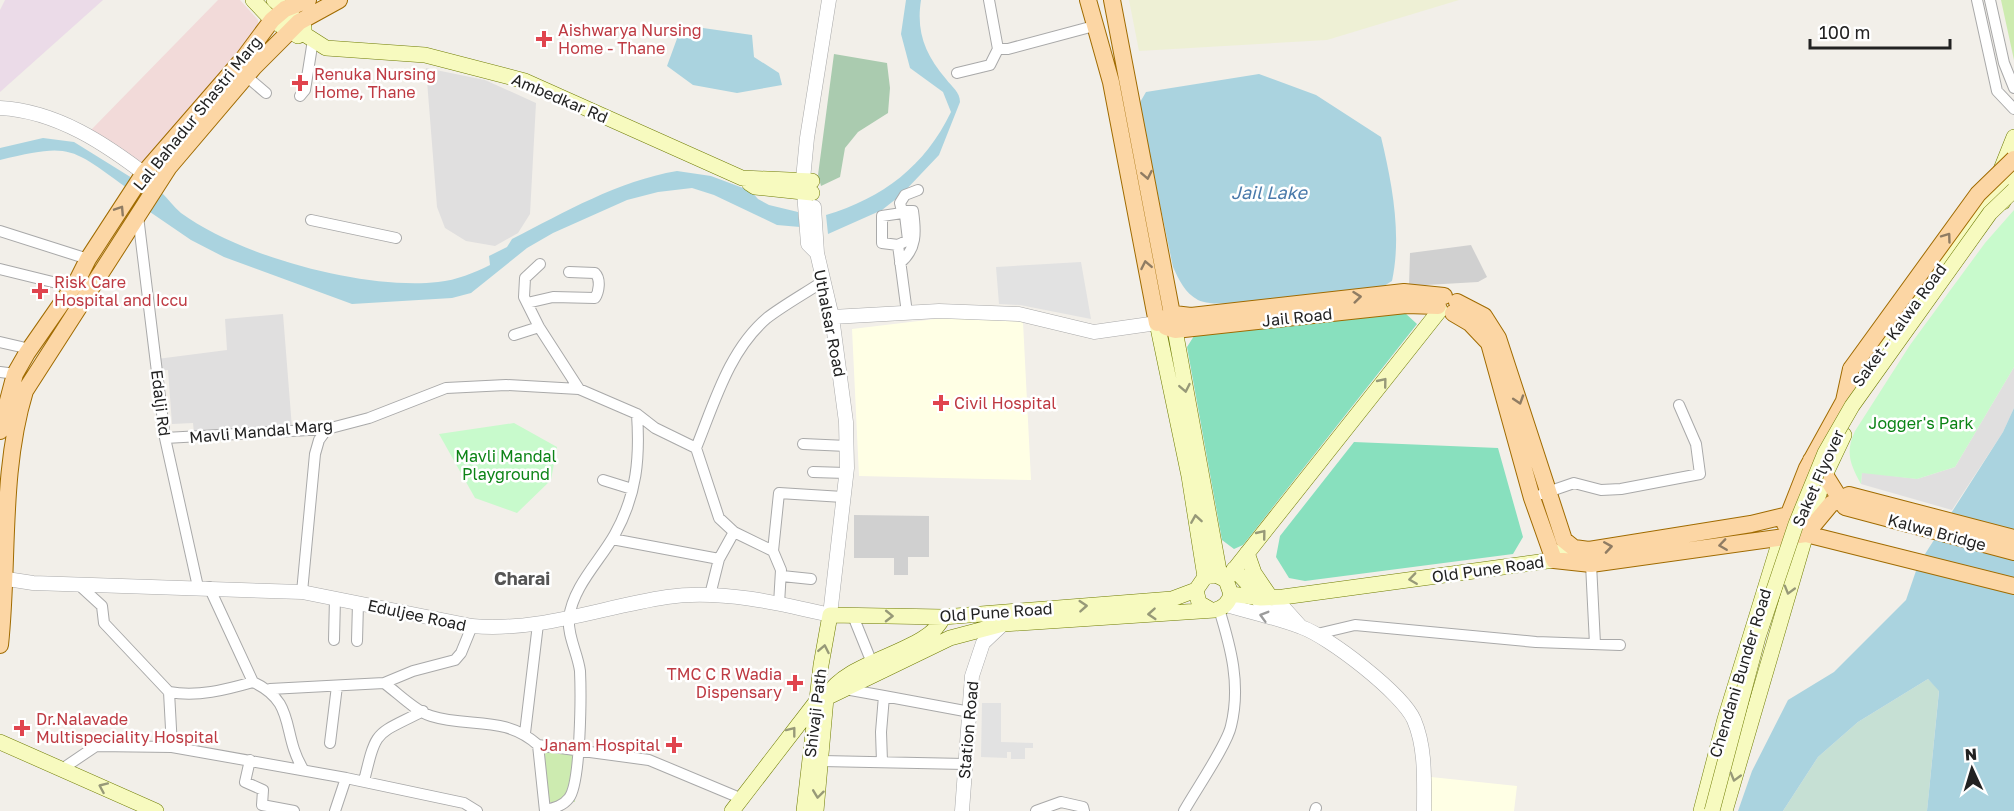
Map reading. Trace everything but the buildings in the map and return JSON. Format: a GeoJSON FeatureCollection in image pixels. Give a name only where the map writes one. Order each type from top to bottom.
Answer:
{"type":"FeatureCollection","features":[{"type":"Feature","properties":{"kind":"main road","name":"Ambedkar Rd"},"geometry":{"type":"LineString","coordinates":[[253,0],[277,10],[301,32],[326,48],[425,55],[525,81],[742,178],[754,187],[808,187]]}},
{"type":"Feature","properties":{"kind":"main road"},"geometry":{"type":"LineString","coordinates":[[277,10],[308,0]]}},
{"type":"Feature","properties":{"kind":"main road","name":"Lal Bahadur Shastri Marg"},"geometry":{"type":"LineString","coordinates":[[0,431],[8,373],[30,349],[80,282],[138,216],[169,167],[246,76],[339,0]]}},
{"type":"Feature","properties":{"kind":"main road"},"geometry":{"type":"LineString","coordinates":[[1088,0],[1111,82],[1189,476],[1220,591]]}},
{"type":"Feature","properties":{"kind":"main road"},"geometry":{"type":"LineString","coordinates":[[1101,0],[1116,68],[1136,117]]}},
{"type":"Feature","properties":{"kind":"main road"},"geometry":{"type":"LineString","coordinates":[[1112,0],[1174,322],[1220,591]]}},
{"type":"Feature","properties":{"kind":"main road","name":"Lal Bahadur Shastri Marg"},"geometry":{"type":"LineString","coordinates":[[0,645],[7,494],[22,401],[26,391],[144,173],[243,59],[277,10]]}},
{"type":"Feature","properties":{"kind":"main road","name":"Saket - Kalwa Road"},"geometry":{"type":"LineString","coordinates":[[1788,515],[1811,460],[1844,401],[1988,202],[2014,137]]}},
{"type":"Feature","properties":{"kind":"main road"},"geometry":{"type":"LineString","coordinates":[[1844,401],[1851,369],[1978,194],[2014,159]]}},
{"type":"Feature","properties":{"kind":"main road","name":"Saket - Kalwa Road"},"geometry":{"type":"LineString","coordinates":[[1806,534],[1825,475],[1856,412],[2000,208],[2014,174]]}},
{"type":"Feature","properties":{"kind":"main road","name":"Saket Flyover"},"geometry":{"type":"LineString","coordinates":[[1712,811],[1758,637],[1794,530],[1826,453],[1852,406],[1983,222],[2014,190]]}},
{"type":"Feature","properties":{"kind":"main road"},"geometry":{"type":"LineString","coordinates":[[0,498],[10,419],[20,390],[33,362],[73,305],[80,282]]}},
{"type":"Feature","properties":{"kind":"main road","name":"Old Pune Road"},"geometry":{"type":"LineString","coordinates":[[1174,322],[1191,316],[1404,292],[1484,316],[1498,338],[1564,540],[1568,544]]}},
{"type":"Feature","properties":{"kind":"main road"},"geometry":{"type":"LineString","coordinates":[[1220,591],[1247,554],[1447,306],[1470,323],[1489,343],[1532,498],[1554,560],[1568,544],[1574,548],[1588,550],[1751,524],[1788,515]]}},
{"type":"Feature","properties":{"kind":"main road"},"geometry":{"type":"LineString","coordinates":[[1157,323],[1174,322]]}},
{"type":"Feature","properties":{"kind":"main road"},"geometry":{"type":"LineString","coordinates":[[1811,460],[1825,475],[1839,499]]}},
{"type":"Feature","properties":{"kind":"main road"},"geometry":{"type":"LineString","coordinates":[[1725,811],[1806,534],[1839,499],[1849,495],[1861,505]]}},
{"type":"Feature","properties":{"kind":"main road","name":"Kalwa Bridge"},"geometry":{"type":"LineString","coordinates":[[1861,505],[2014,538]]}},
{"type":"Feature","properties":{"kind":"main road","name":"Kalwa Bridge"},"geometry":{"type":"LineString","coordinates":[[1861,505],[2014,552]]}},
{"type":"Feature","properties":{"kind":"main road"},"geometry":{"type":"LineString","coordinates":[[1781,537],[1788,515]]}},
{"type":"Feature","properties":{"kind":"main road"},"geometry":{"type":"LineString","coordinates":[[1806,534],[2014,586]]}},
{"type":"Feature","properties":{"kind":"main road","name":"Old Pune Road"},"geometry":{"type":"LineString","coordinates":[[821,700],[950,638],[1003,624],[1220,591],[1274,600],[1554,560],[1591,564],[1806,534]]}},
{"type":"Feature","properties":{"kind":"main road","name":"Chendani Bunder Road"},"geometry":{"type":"LineString","coordinates":[[1701,811],[1725,719],[1781,537]]}},
{"type":"Feature","properties":{"kind":"main road"},"geometry":{"type":"LineString","coordinates":[[1247,554],[1254,573],[1274,600]]}},
{"type":"Feature","properties":{"kind":"main road"},"geometry":{"type":"LineString","coordinates":[[1220,591],[1274,600]]}},
{"type":"Feature","properties":{"kind":"main road","name":"Old Pune Road"},"geometry":{"type":"LineString","coordinates":[[830,615],[943,617],[1172,599],[1220,591]]}},
{"type":"Feature","properties":{"kind":"main road","name":"Shivaji Path"},"geometry":{"type":"LineString","coordinates":[[804,811],[821,700],[830,615]]}},
{"type":"Feature","properties":{"kind":"main road"},"geometry":{"type":"LineString","coordinates":[[736,805],[832,686],[840,679],[936,629],[943,617]]}},
{"type":"Feature","properties":{"kind":"main road"},"geometry":{"type":"LineString","coordinates":[[816,811],[822,761],[821,700]]}},
{"type":"Feature","properties":{"kind":"main road"},"geometry":{"type":"LineString","coordinates":[[0,742],[156,811]]}},
{"type":"Feature","properties":{"kind":"street"},"geometry":{"type":"LineString","coordinates":[[808,187],[829,0]]}},
{"type":"Feature","properties":{"kind":"street"},"geometry":{"type":"LineString","coordinates":[[827,30],[836,0]]}},
{"type":"Feature","properties":{"kind":"street"},"geometry":{"type":"LineString","coordinates":[[957,73],[990,65],[998,49],[989,0]]}},
{"type":"Feature","properties":{"kind":"street"},"geometry":{"type":"LineString","coordinates":[[1977,0],[1997,91],[2014,109]]}},
{"type":"Feature","properties":{"kind":"street"},"geometry":{"type":"LineString","coordinates":[[1990,0],[2004,63],[2014,88]]}},
{"type":"Feature","properties":{"kind":"street"},"geometry":{"type":"LineString","coordinates":[[998,49],[1008,49],[1094,26]]}},
{"type":"Feature","properties":{"kind":"street"},"geometry":{"type":"LineString","coordinates":[[300,96],[305,90],[301,32]]}},
{"type":"Feature","properties":{"kind":"street"},"geometry":{"type":"LineString","coordinates":[[246,76],[266,93]]}},
{"type":"Feature","properties":{"kind":"street"},"geometry":{"type":"LineString","coordinates":[[0,108],[45,116],[73,127],[158,184]]}},
{"type":"Feature","properties":{"kind":"street","name":"Uthalsar Road"},"geometry":{"type":"LineString","coordinates":[[808,187],[822,282],[832,317],[846,422],[846,473],[830,615]]}},
{"type":"Feature","properties":{"kind":"street"},"geometry":{"type":"LineString","coordinates":[[900,263],[910,254],[915,243],[915,210],[902,211],[900,203],[905,195],[918,190]]}},
{"type":"Feature","properties":{"kind":"street","name":"Edalji Rd"},"geometry":{"type":"LineString","coordinates":[[138,216],[165,438],[204,587],[253,682]]}},
{"type":"Feature","properties":{"kind":"street"},"geometry":{"type":"LineString","coordinates":[[311,220],[396,238]]}},
{"type":"Feature","properties":{"kind":"street"},"geometry":{"type":"LineString","coordinates":[[0,231],[95,264]]}},
{"type":"Feature","properties":{"kind":"street"},"geometry":{"type":"LineString","coordinates":[[898,245],[907,313]]}},
{"type":"Feature","properties":{"kind":"street"},"geometry":{"type":"LineString","coordinates":[[540,264],[525,278],[524,297],[539,327],[579,389]]}},
{"type":"Feature","properties":{"kind":"street"},"geometry":{"type":"LineString","coordinates":[[0,269],[80,282]]}},
{"type":"Feature","properties":{"kind":"street"},"geometry":{"type":"LineString","coordinates":[[527,303],[553,297],[595,298],[599,285],[595,273],[569,272]]}},
{"type":"Feature","properties":{"kind":"street"},"geometry":{"type":"LineString","coordinates":[[773,551],[734,532],[719,518],[696,448],[730,365],[755,330],[768,317],[822,282]]}},
{"type":"Feature","properties":{"kind":"street"},"geometry":{"type":"LineString","coordinates":[[832,317],[939,311],[1019,315],[1094,332],[1157,323]]}},
{"type":"Feature","properties":{"kind":"street"},"geometry":{"type":"LineString","coordinates":[[514,335],[539,327]]}},
{"type":"Feature","properties":{"kind":"street"},"geometry":{"type":"LineString","coordinates":[[0,342],[30,349]]}},
{"type":"Feature","properties":{"kind":"street","name":"Mavli Mandal Marg"},"geometry":{"type":"LineString","coordinates":[[165,438],[327,429],[369,418],[446,388],[506,385],[579,389],[637,414],[655,428],[696,448]]}},
{"type":"Feature","properties":{"kind":"street"},"geometry":{"type":"LineString","coordinates":[[1532,498],[1574,483],[1601,490],[1621,489],[1700,474],[1696,444],[1679,405]]}},
{"type":"Feature","properties":{"kind":"street"},"geometry":{"type":"LineString","coordinates":[[538,745],[545,811],[558,807],[570,798],[577,771],[580,671],[568,620],[574,598],[612,539],[632,489],[639,464],[637,414]]}},
{"type":"Feature","properties":{"kind":"street"},"geometry":{"type":"LineString","coordinates":[[302,592],[315,454],[319,440],[327,429]]}},
{"type":"Feature","properties":{"kind":"street"},"geometry":{"type":"LineString","coordinates":[[803,444],[846,446]]}},
{"type":"Feature","properties":{"kind":"street"},"geometry":{"type":"LineString","coordinates":[[813,472],[846,473]]}},
{"type":"Feature","properties":{"kind":"street"},"geometry":{"type":"LineString","coordinates":[[603,480],[632,489]]}},
{"type":"Feature","properties":{"kind":"street"},"geometry":{"type":"LineString","coordinates":[[778,604],[782,576],[773,551],[779,493],[843,497]]}},
{"type":"Feature","properties":{"kind":"street"},"geometry":{"type":"LineString","coordinates":[[710,595],[719,559],[734,532]]}},
{"type":"Feature","properties":{"kind":"street"},"geometry":{"type":"LineString","coordinates":[[612,539],[719,559]]}},
{"type":"Feature","properties":{"kind":"street"},"geometry":{"type":"LineString","coordinates":[[1591,564],[1595,644]]}},
{"type":"Feature","properties":{"kind":"street"},"geometry":{"type":"LineString","coordinates":[[782,576],[811,579]]}},
{"type":"Feature","properties":{"kind":"street","name":"Eduljee Road"},"geometry":{"type":"LineString","coordinates":[[2,578],[33,583],[302,592],[472,626],[495,628],[568,620],[668,597],[710,595],[778,604],[830,615]]}},
{"type":"Feature","properties":{"kind":"street"},"geometry":{"type":"LineString","coordinates":[[78,584],[102,606],[104,623],[169,692],[185,695],[218,692],[253,682],[270,689],[384,684],[413,671],[455,660],[461,653],[472,626]]}},
{"type":"Feature","properties":{"kind":"street"},"geometry":{"type":"LineString","coordinates":[[1220,591],[1274,600],[1301,627]]}},
{"type":"Feature","properties":{"kind":"street"},"geometry":{"type":"LineString","coordinates":[[1220,591],[1317,634],[1395,693],[1413,718],[1423,754],[1424,811]]}},
{"type":"Feature","properties":{"kind":"street"},"geometry":{"type":"LineString","coordinates":[[1184,811],[1231,728],[1236,684],[1220,591]]}},
{"type":"Feature","properties":{"kind":"street"},"geometry":{"type":"LineString","coordinates":[[334,640],[335,598]]}},
{"type":"Feature","properties":{"kind":"street"},"geometry":{"type":"LineString","coordinates":[[357,641],[358,603]]}},
{"type":"Feature","properties":{"kind":"street"},"geometry":{"type":"LineString","coordinates":[[853,616],[872,663]]}},
{"type":"Feature","properties":{"kind":"street"},"geometry":{"type":"LineString","coordinates":[[525,733],[538,624]]}},
{"type":"Feature","properties":{"kind":"street","name":"Station Road"},"geometry":{"type":"LineString","coordinates":[[962,811],[972,676],[983,643],[1003,624]]}},
{"type":"Feature","properties":{"kind":"street"},"geometry":{"type":"LineString","coordinates":[[1317,634],[1355,625],[1536,642],[1620,645]]}},
{"type":"Feature","properties":{"kind":"street"},"geometry":{"type":"LineString","coordinates":[[384,684],[430,716],[510,727],[525,733],[538,745],[649,760],[736,805]]}},
{"type":"Feature","properties":{"kind":"street"},"geometry":{"type":"LineString","coordinates":[[330,743],[337,686]]}},
{"type":"Feature","properties":{"kind":"street"},"geometry":{"type":"LineString","coordinates":[[270,689],[281,701],[295,756],[303,769]]}},
{"type":"Feature","properties":{"kind":"street"},"geometry":{"type":"LineString","coordinates":[[845,689],[970,712]]}},
{"type":"Feature","properties":{"kind":"street"},"geometry":{"type":"LineString","coordinates":[[169,692],[172,747]]}},
{"type":"Feature","properties":{"kind":"street"},"geometry":{"type":"LineString","coordinates":[[882,762],[881,732],[884,696]]}},
{"type":"Feature","properties":{"kind":"street"},"geometry":{"type":"LineString","coordinates":[[364,781],[373,743],[379,733],[423,711]]}},
{"type":"Feature","properties":{"kind":"street"},"geometry":{"type":"LineString","coordinates":[[62,769],[96,746],[172,747],[364,781],[464,803],[477,811]]}},
{"type":"Feature","properties":{"kind":"street"},"geometry":{"type":"LineString","coordinates":[[250,760],[245,782],[263,790],[262,805],[294,811]]}},
{"type":"Feature","properties":{"kind":"street"},"geometry":{"type":"LineString","coordinates":[[822,761],[965,764]]}},
{"type":"Feature","properties":{"kind":"street"},"geometry":{"type":"LineString","coordinates":[[335,811],[346,778]]}},
{"type":"Feature","properties":{"kind":"street"},"geometry":{"type":"LineString","coordinates":[[1036,811],[1061,802],[1083,807],[1084,811]]}},
{"type":"Feature","properties":{"kind":"shaded area"},"geometry":{"type":"Polygon","coordinates":[[[5,0],[103,0],[0,92],[0,10],[5,0]]]}},
{"type":"Feature","properties":{"kind":"shaded area"},"geometry":{"type":"Polygon","coordinates":[[[218,0],[240,0],[258,20],[258,30],[145,163],[138,164],[91,130],[218,0]]]}},
{"type":"Feature","properties":{"kind":"shaded area"},"geometry":{"type":"Polygon","coordinates":[[[1129,0],[1459,0],[1327,40],[1139,51],[1129,0]]]}},
{"type":"Feature","properties":{"kind":"shaded area"},"geometry":{"type":"Polygon","coordinates":[[[834,54],[887,63],[890,88],[888,113],[858,132],[845,148],[840,177],[821,186],[818,175],[834,54]]]}},
{"type":"Feature","properties":{"kind":"shaded area"},"geometry":{"type":"Polygon","coordinates":[[[426,68],[485,80],[536,103],[530,214],[518,233],[495,246],[466,241],[445,228],[437,207],[426,68]]]}},
{"type":"Feature","properties":{"kind":"shaded area"},"geometry":{"type":"Polygon","coordinates":[[[1471,245],[1487,277],[1478,282],[1409,286],[1410,253],[1471,245]]]}},
{"type":"Feature","properties":{"kind":"shaded area"},"geometry":{"type":"Polygon","coordinates":[[[1081,262],[1091,319],[1020,305],[999,304],[996,267],[1081,262]]]}},
{"type":"Feature","properties":{"kind":"shaded area"},"geometry":{"type":"Polygon","coordinates":[[[283,314],[292,428],[194,434],[193,423],[172,424],[168,370],[158,371],[157,359],[227,350],[225,319],[283,314]]]}},
{"type":"Feature","properties":{"kind":"shaded area","name":"Civil Hospital"},"geometry":{"type":"Polygon","coordinates":[[[952,317],[1023,322],[1031,480],[859,476],[852,329],[952,317]]]}},
{"type":"Feature","properties":{"kind":"shaded area"},"geometry":{"type":"Polygon","coordinates":[[[2014,367],[2014,408],[2003,432],[1952,510],[1861,484],[1862,472],[1917,479],[1955,467],[2014,367]]]}},
{"type":"Feature","properties":{"kind":"shaded area"},"geometry":{"type":"Polygon","coordinates":[[[854,515],[929,516],[929,557],[908,557],[908,575],[894,575],[894,558],[854,558],[854,515]]]}},
{"type":"Feature","properties":{"kind":"shaded area"},"geometry":{"type":"Polygon","coordinates":[[[1928,679],[1939,690],[1927,811],[1783,811],[1818,757],[1858,722],[1928,679]]]}},
{"type":"Feature","properties":{"kind":"shaded area"},"geometry":{"type":"Polygon","coordinates":[[[982,703],[1001,703],[1001,742],[1033,743],[1033,748],[1025,748],[1025,759],[1011,759],[1011,752],[1007,752],[1007,758],[981,757],[982,703]]]}},
{"type":"Feature","properties":{"kind":"shaded area"},"geometry":{"type":"Polygon","coordinates":[[[1431,777],[1517,786],[1514,811],[1431,811],[1431,777]]]}},
{"type":"Feature","properties":{"kind":"green space"},"geometry":{"type":"Polygon","coordinates":[[[2001,0],[2014,0],[2014,60],[2001,0]]]}},
{"type":"Feature","properties":{"kind":"green space","name":"Jogger's Park"},"geometry":{"type":"Polygon","coordinates":[[[2014,210],[2014,367],[1955,467],[1917,479],[1862,473],[1861,484],[1850,458],[1850,445],[1855,431],[1910,345],[1985,243],[2014,210]]]}},
{"type":"Feature","properties":{"kind":"green space"},"geometry":{"type":"Polygon","coordinates":[[[1405,313],[1417,324],[1243,545],[1234,549],[1222,540],[1187,347],[1194,336],[1405,313]]]}},
{"type":"Feature","properties":{"kind":"green space","name":"Mavli Mandal Playground"},"geometry":{"type":"Polygon","coordinates":[[[514,423],[557,447],[551,480],[517,513],[475,498],[439,434],[514,423]]]}},
{"type":"Feature","properties":{"kind":"green space"},"geometry":{"type":"Polygon","coordinates":[[[1354,442],[1498,448],[1523,537],[1513,554],[1305,581],[1289,578],[1276,557],[1280,536],[1354,442]]]}},
{"type":"Feature","properties":{"kind":"green space"},"geometry":{"type":"Polygon","coordinates":[[[543,748],[574,751],[575,802],[548,802],[543,748]]]}},
{"type":"Feature","properties":{"kind":"water"},"geometry":{"type":"Polygon","coordinates":[[[906,0],[921,0],[920,22],[924,42],[933,61],[957,92],[960,102],[939,155],[901,195],[882,210],[828,234],[826,215],[866,199],[900,177],[929,148],[951,112],[943,92],[910,68],[901,34],[906,0]]]}},
{"type":"Feature","properties":{"kind":"water"},"geometry":{"type":"Polygon","coordinates":[[[682,25],[752,35],[754,57],[779,73],[782,85],[737,93],[693,85],[667,66],[682,25]]]}},
{"type":"Feature","properties":{"kind":"water","name":"Jail Lake"},"geometry":{"type":"Polygon","coordinates":[[[1259,74],[1316,95],[1381,137],[1392,190],[1396,245],[1392,281],[1379,289],[1231,304],[1198,300],[1186,290],[1180,281],[1173,267],[1139,104],[1146,92],[1259,74]]]}},
{"type":"Feature","properties":{"kind":"water"},"geometry":{"type":"Polygon","coordinates":[[[43,138],[74,142],[132,178],[127,188],[93,164],[69,152],[42,151],[0,160],[0,148],[43,138]]]}},
{"type":"Feature","properties":{"kind":"water"},"geometry":{"type":"Polygon","coordinates":[[[677,171],[711,176],[751,191],[758,199],[769,205],[798,212],[800,227],[777,225],[714,195],[692,188],[658,192],[627,200],[553,233],[527,248],[471,293],[452,298],[352,304],[224,257],[191,240],[150,212],[162,193],[181,213],[206,229],[269,256],[305,267],[375,281],[438,282],[465,276],[490,265],[489,256],[507,247],[512,239],[572,208],[634,182],[677,171]]]}},
{"type":"Feature","properties":{"kind":"water"},"geometry":{"type":"Polygon","coordinates":[[[2014,408],[2014,811],[1927,811],[1939,691],[1928,679],[1858,722],[1818,757],[1783,811],[1738,811],[1752,771],[1788,700],[1834,672],[1906,600],[1918,565],[2003,432],[2014,408]]]}},
{"type":"Feature","properties":{"kind":"place","name":"Aishwarya Nursing Home - Thane"},"geometry":{"type":"Point","coordinates":[544,39]}},
{"type":"Feature","properties":{"kind":"place","name":"Renuka Nursing Home, Thane"},"geometry":{"type":"Point","coordinates":[300,83]}},
{"type":"Feature","properties":{"kind":"place","name":"Risk Care Hospital and Iccu"},"geometry":{"type":"Point","coordinates":[40,291]}},
{"type":"Feature","properties":{"kind":"place","name":"Civil Hospital"},"geometry":{"type":"Point","coordinates":[941,403]}},
{"type":"Feature","properties":{"kind":"place","name":"TMC C R Wadia Dispensary"},"geometry":{"type":"Point","coordinates":[795,683]}},
{"type":"Feature","properties":{"kind":"place","name":"Dr.Nalavade Multispeciality Hospital"},"geometry":{"type":"Point","coordinates":[22,728]}},
{"type":"Feature","properties":{"kind":"place","name":"Janam Hospital"},"geometry":{"type":"Point","coordinates":[674,745]}},
{"type":"Feature","properties":{"kind":"district","name":"Charai"},"geometry":{"type":"Point","coordinates":[522,578]}}]}
